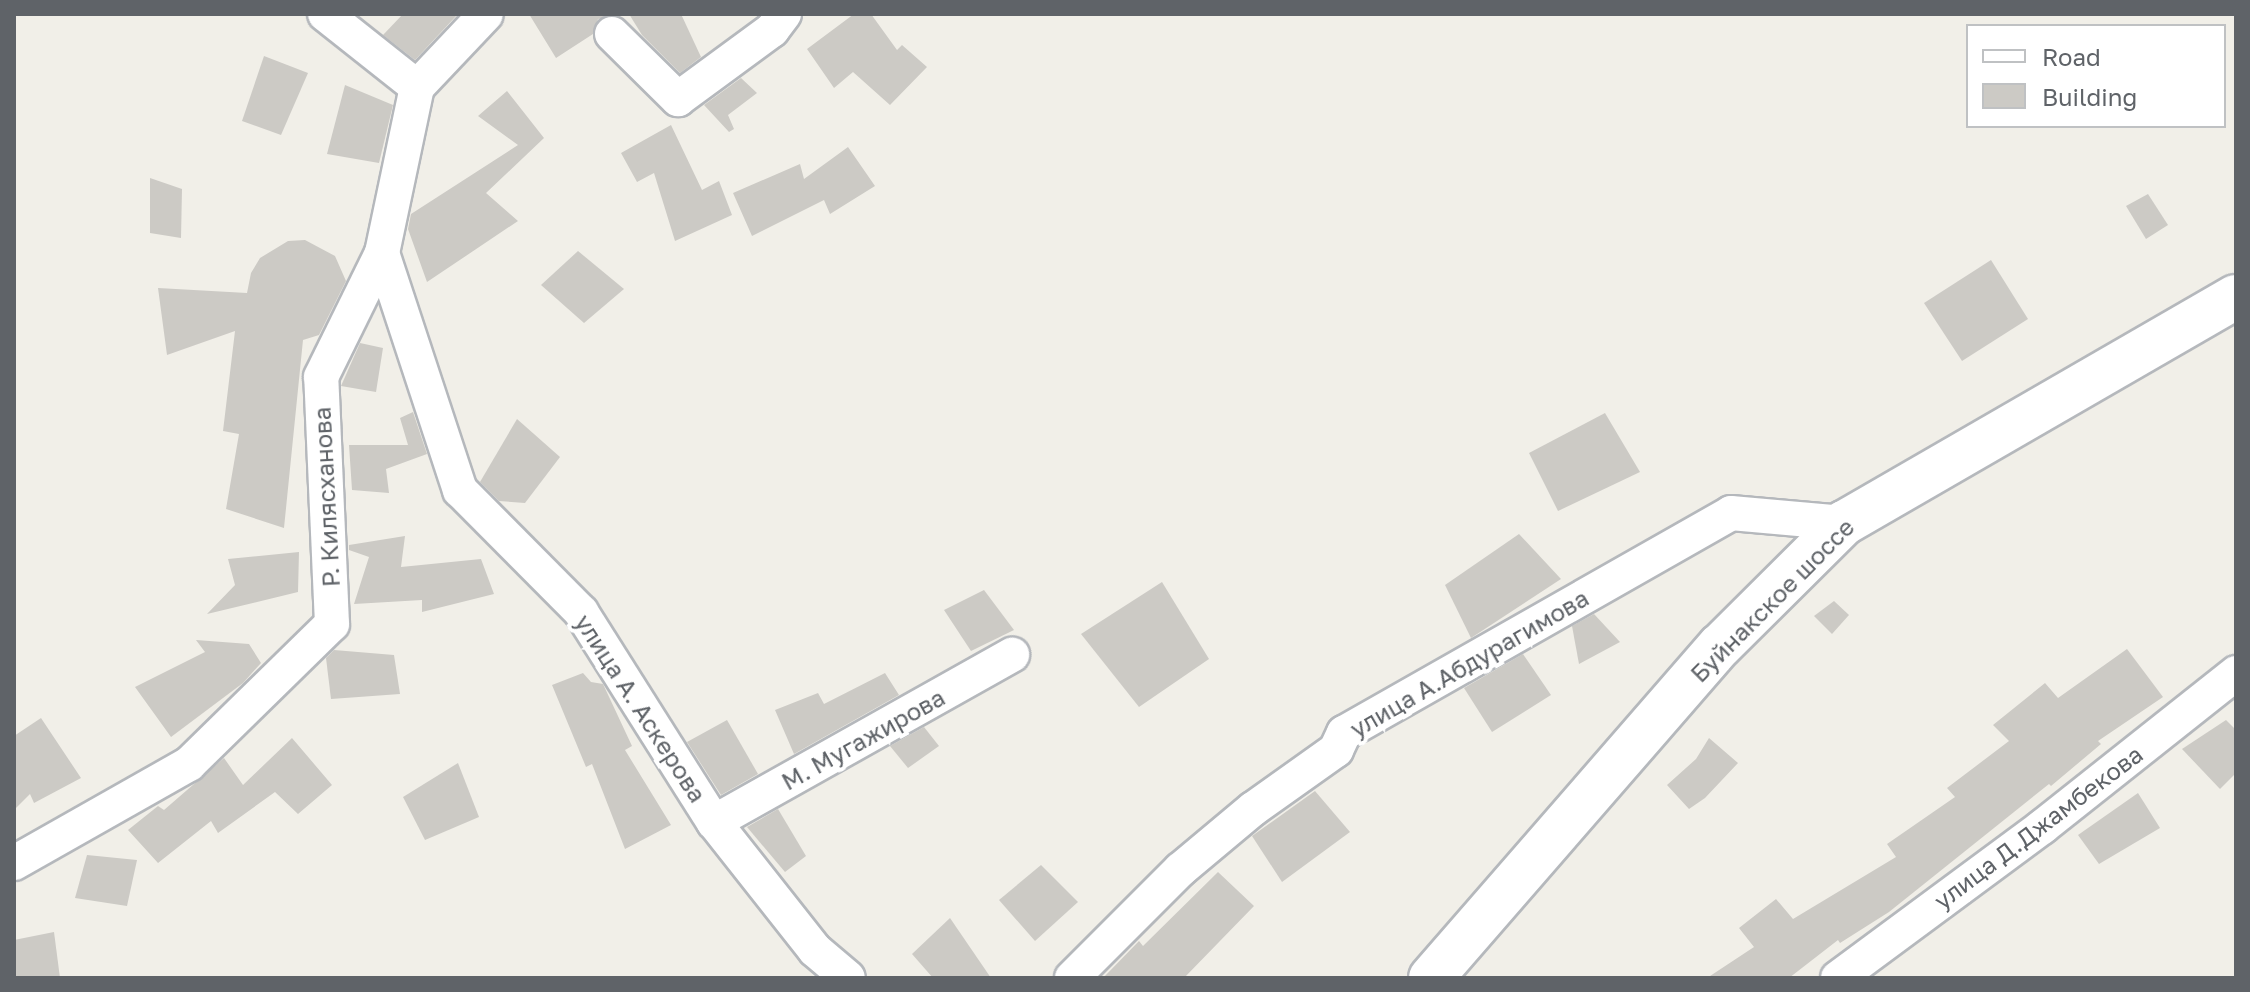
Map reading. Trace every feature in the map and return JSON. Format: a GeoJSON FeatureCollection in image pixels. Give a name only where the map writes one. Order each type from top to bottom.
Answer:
{"type":"FeatureCollection","features":[{"type":"Feature","properties":{"kind":"main road","name":"Буйнакское шоссе"},"geometry":{"type":"LineString","coordinates":[[1431,978],[1720,646],[1844,523],[2236,297]]}},
{"type":"Feature","properties":{"kind":"street"},"geometry":{"type":"LineString","coordinates":[[325,14],[417,87],[486,14]]}},
{"type":"Feature","properties":{"kind":"street"},"geometry":{"type":"LineString","coordinates":[[612,34],[678,99],[772,30],[784,14]]}},
{"type":"Feature","properties":{"kind":"street","name":"Р. Килясханова"},"geometry":{"type":"LineString","coordinates":[[14,863],[189,764],[332,624],[321,377],[382,253],[417,87]]}},
{"type":"Feature","properties":{"kind":"street","name":"улица А. Аскерова"},"geometry":{"type":"LineString","coordinates":[[382,253],[460,490],[581,612],[714,822],[815,950],[848,978]]}},
{"type":"Feature","properties":{"kind":"street","name":"улица А.Абдурагимова"},"geometry":{"type":"LineString","coordinates":[[1072,978],[1180,870],[1253,809],[1336,750],[1344,733],[1731,513],[1844,523]]}},
{"type":"Feature","properties":{"kind":"street","name":"М. Мугажирова"},"geometry":{"type":"LineString","coordinates":[[714,822],[1012,655]]}},
{"type":"Feature","properties":{"kind":"street","name":"улица Д.Джамбекова"},"geometry":{"type":"LineString","coordinates":[[1838,978],[2042,827],[2236,673]]}},
{"type":"Feature","properties":{"kind":"building"},"geometry":{"type":"Polygon","coordinates":[[[403,14],[458,14],[415,60],[383,35],[403,14]]]}},
{"type":"Feature","properties":{"kind":"building"},"geometry":{"type":"Polygon","coordinates":[[[529,14],[623,14],[598,19],[593,34],[556,58],[529,14]]]}},
{"type":"Feature","properties":{"kind":"building"},"geometry":{"type":"Polygon","coordinates":[[[629,14],[681,14],[701,57],[680,73],[642,35],[629,14]]]}},
{"type":"Feature","properties":{"kind":"building"},"geometry":{"type":"Polygon","coordinates":[[[854,14],[871,14],[897,50],[902,45],[927,67],[890,105],[853,72],[834,88],[807,49],[854,14]]]}},
{"type":"Feature","properties":{"kind":"building"},"geometry":{"type":"Polygon","coordinates":[[[264,56],[308,73],[281,135],[242,121],[264,56]]]}},
{"type":"Feature","properties":{"kind":"building"},"geometry":{"type":"Polygon","coordinates":[[[741,78],[757,93],[728,115],[734,129],[729,132],[704,105],[741,78]]]}},
{"type":"Feature","properties":{"kind":"building"},"geometry":{"type":"Polygon","coordinates":[[[345,85],[393,105],[379,163],[327,154],[345,85]]]}},
{"type":"Feature","properties":{"kind":"building"},"geometry":{"type":"Polygon","coordinates":[[[507,91],[544,138],[486,193],[518,221],[427,282],[408,229],[411,214],[518,145],[478,116],[507,91]]]}},
{"type":"Feature","properties":{"kind":"building"},"geometry":{"type":"Polygon","coordinates":[[[671,125],[702,190],[719,181],[732,215],[675,241],[654,173],[637,182],[621,153],[671,125]]]}},
{"type":"Feature","properties":{"kind":"building"},"geometry":{"type":"Polygon","coordinates":[[[848,147],[875,186],[830,214],[824,200],[752,236],[733,193],[800,164],[804,179],[848,147]]]}},
{"type":"Feature","properties":{"kind":"building"},"geometry":{"type":"Polygon","coordinates":[[[150,178],[182,189],[181,238],[150,233],[150,178]]]}},
{"type":"Feature","properties":{"kind":"building"},"geometry":{"type":"Polygon","coordinates":[[[2148,194],[2168,225],[2146,239],[2126,206],[2148,194]]]}},
{"type":"Feature","properties":{"kind":"building"},"geometry":{"type":"Polygon","coordinates":[[[305,240],[335,256],[346,281],[319,335],[303,340],[284,528],[226,509],[239,434],[223,431],[235,331],[167,355],[158,288],[247,293],[251,273],[260,258],[288,241],[305,240]]]}},
{"type":"Feature","properties":{"kind":"building"},"geometry":{"type":"Polygon","coordinates":[[[578,251],[624,289],[584,323],[541,285],[578,251]]]}},
{"type":"Feature","properties":{"kind":"building"},"geometry":{"type":"Polygon","coordinates":[[[1991,260],[2028,319],[1962,361],[1924,303],[1991,260]]]}},
{"type":"Feature","properties":{"kind":"building"},"geometry":{"type":"Polygon","coordinates":[[[360,343],[383,348],[376,392],[341,386],[360,343]]]}},
{"type":"Feature","properties":{"kind":"building"},"geometry":{"type":"Polygon","coordinates":[[[413,412],[427,454],[386,469],[389,493],[352,490],[349,445],[408,445],[400,418],[413,412]]]}},
{"type":"Feature","properties":{"kind":"building"},"geometry":{"type":"Polygon","coordinates":[[[1605,413],[1640,472],[1558,511],[1529,453],[1605,413]]]}},
{"type":"Feature","properties":{"kind":"building"},"geometry":{"type":"Polygon","coordinates":[[[517,419],[560,457],[525,503],[499,501],[480,482],[517,419]]]}},
{"type":"Feature","properties":{"kind":"building"},"geometry":{"type":"Polygon","coordinates":[[[1519,534],[1561,579],[1471,638],[1445,585],[1519,534]]]}},
{"type":"Feature","properties":{"kind":"building"},"geometry":{"type":"Polygon","coordinates":[[[405,536],[401,567],[481,559],[494,594],[422,612],[422,600],[354,604],[369,557],[349,550],[349,545],[405,536]]]}},
{"type":"Feature","properties":{"kind":"building"},"geometry":{"type":"Polygon","coordinates":[[[299,552],[298,592],[207,614],[235,585],[228,559],[299,552]]]}},
{"type":"Feature","properties":{"kind":"building"},"geometry":{"type":"Polygon","coordinates":[[[1162,582],[1209,659],[1139,707],[1081,634],[1162,582]]]}},
{"type":"Feature","properties":{"kind":"building"},"geometry":{"type":"Polygon","coordinates":[[[984,590],[1014,630],[971,651],[944,610],[984,590]]]}},
{"type":"Feature","properties":{"kind":"building"},"geometry":{"type":"Polygon","coordinates":[[[1834,601],[1849,615],[1832,634],[1814,616],[1834,601]]]}},
{"type":"Feature","properties":{"kind":"building"},"geometry":{"type":"Polygon","coordinates":[[[1594,614],[1620,642],[1579,664],[1572,626],[1594,614]]]}},
{"type":"Feature","properties":{"kind":"building"},"geometry":{"type":"Polygon","coordinates":[[[196,640],[249,644],[261,663],[243,683],[171,737],[135,687],[205,652],[196,640]]]}},
{"type":"Feature","properties":{"kind":"building"},"geometry":{"type":"Polygon","coordinates":[[[2127,649],[2163,697],[2098,741],[2101,744],[2051,786],[2049,784],[1889,912],[1840,943],[1838,940],[1789,978],[1707,978],[1754,947],[1739,928],[1776,899],[1793,919],[1896,857],[1887,844],[1955,797],[1947,788],[2009,741],[1993,725],[2045,683],[2058,698],[2127,649]]]}},
{"type":"Feature","properties":{"kind":"building"},"geometry":{"type":"Polygon","coordinates":[[[334,650],[394,655],[400,694],[331,699],[326,658],[334,650]]]}},
{"type":"Feature","properties":{"kind":"building"},"geometry":{"type":"Polygon","coordinates":[[[1523,654],[1551,695],[1492,732],[1464,688],[1523,654]]]}},
{"type":"Feature","properties":{"kind":"building"},"geometry":{"type":"Polygon","coordinates":[[[583,673],[591,682],[603,684],[632,746],[625,750],[671,825],[625,849],[592,764],[586,767],[552,685],[583,673]]]}},
{"type":"Feature","properties":{"kind":"building"},"geometry":{"type":"Polygon","coordinates":[[[885,673],[899,695],[794,754],[775,710],[818,693],[824,704],[885,673]]]}},
{"type":"Feature","properties":{"kind":"building"},"geometry":{"type":"Polygon","coordinates":[[[41,718],[81,778],[34,803],[30,794],[14,810],[14,736],[41,718]]]}},
{"type":"Feature","properties":{"kind":"building"},"geometry":{"type":"Polygon","coordinates":[[[727,720],[758,774],[721,795],[687,742],[727,720]]]}},
{"type":"Feature","properties":{"kind":"building"},"geometry":{"type":"Polygon","coordinates":[[[2226,720],[2236,730],[2236,773],[2220,789],[2182,749],[2226,720]]]}},
{"type":"Feature","properties":{"kind":"building"},"geometry":{"type":"Polygon","coordinates":[[[924,727],[939,746],[908,768],[890,746],[924,727]]]}},
{"type":"Feature","properties":{"kind":"building"},"geometry":{"type":"Polygon","coordinates":[[[292,738],[332,785],[298,814],[275,792],[218,833],[211,821],[158,863],[128,830],[158,806],[164,810],[224,758],[243,785],[292,738]]]}},
{"type":"Feature","properties":{"kind":"building"},"geometry":{"type":"Polygon","coordinates":[[[1709,738],[1738,763],[1705,798],[1689,809],[1667,785],[1696,759],[1709,738]]]}},
{"type":"Feature","properties":{"kind":"building"},"geometry":{"type":"Polygon","coordinates":[[[458,763],[479,817],[425,840],[403,797],[458,763]]]}},
{"type":"Feature","properties":{"kind":"building"},"geometry":{"type":"Polygon","coordinates":[[[1315,791],[1350,832],[1282,882],[1252,836],[1315,791]]]}},
{"type":"Feature","properties":{"kind":"building"},"geometry":{"type":"Polygon","coordinates":[[[2138,793],[2160,828],[2099,864],[2078,835],[2138,793]]]}},
{"type":"Feature","properties":{"kind":"building"},"geometry":{"type":"Polygon","coordinates":[[[778,809],[806,856],[785,872],[747,827],[778,809]]]}},
{"type":"Feature","properties":{"kind":"building"},"geometry":{"type":"Polygon","coordinates":[[[87,855],[137,860],[127,906],[75,898],[87,855]]]}},
{"type":"Feature","properties":{"kind":"building"},"geometry":{"type":"Polygon","coordinates":[[[1041,865],[1078,902],[1035,941],[999,900],[1041,865]]]}},
{"type":"Feature","properties":{"kind":"building"},"geometry":{"type":"Polygon","coordinates":[[[1218,872],[1254,906],[1184,978],[1103,978],[1139,941],[1143,946],[1218,872]]]}},
{"type":"Feature","properties":{"kind":"building"},"geometry":{"type":"Polygon","coordinates":[[[950,918],[991,978],[933,978],[912,954],[950,918]]]}},
{"type":"Feature","properties":{"kind":"building"},"geometry":{"type":"Polygon","coordinates":[[[54,932],[60,978],[14,978],[14,940],[54,932]]]}}]}
